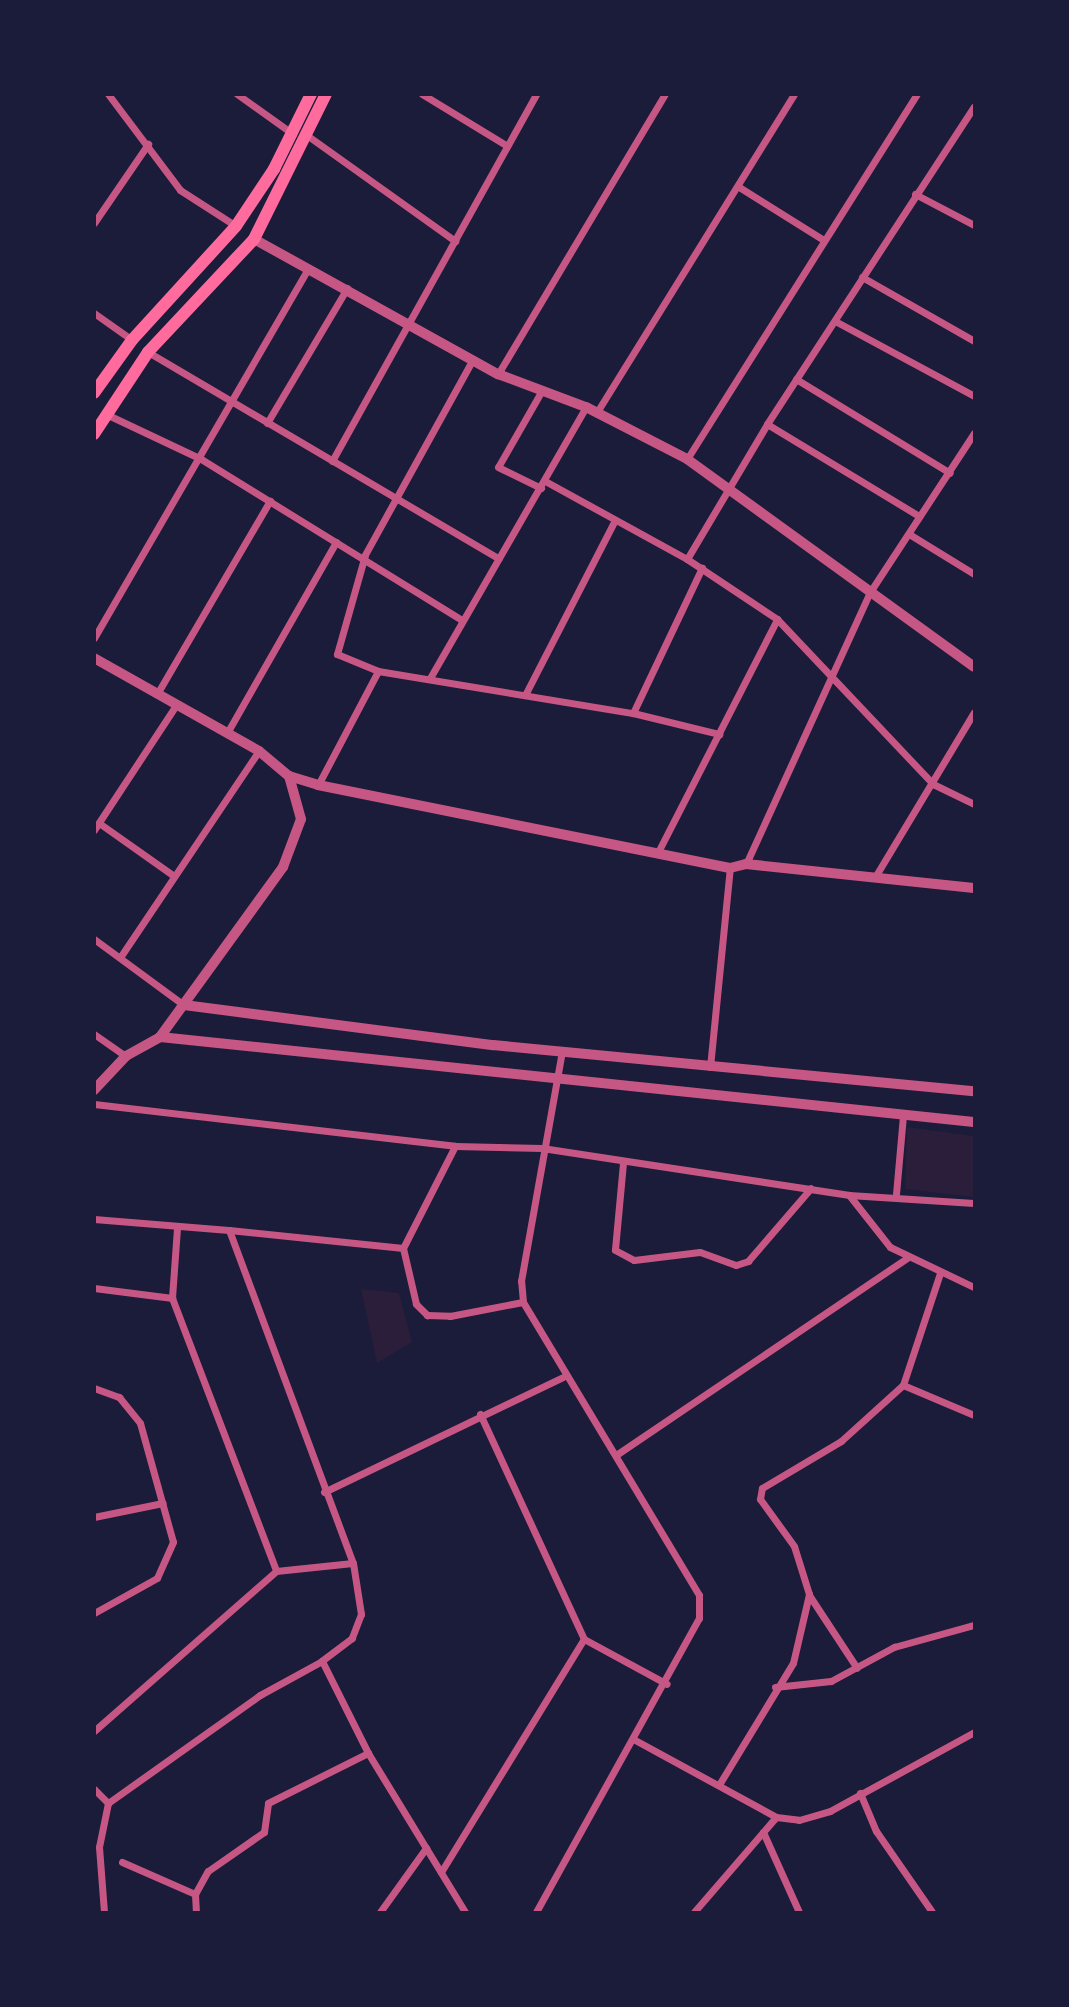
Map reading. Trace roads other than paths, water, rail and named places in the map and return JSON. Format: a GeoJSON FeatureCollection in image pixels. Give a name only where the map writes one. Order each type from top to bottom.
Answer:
{"type":"FeatureCollection","features":[{"type":"Feature","properties":{"kind":"main road"},"geometry":{"type":"LineString","coordinates":[[94,393],[132,340],[236,226],[294,135],[311,94]]}},
{"type":"Feature","properties":{"kind":"main road"},"geometry":{"type":"LineString","coordinates":[[94,434],[148,352],[254,239],[308,135],[326,94]]}},
{"type":"Feature","properties":{"kind":"street"},"geometry":{"type":"LineString","coordinates":[[108,94],[180,190],[236,226]]}},
{"type":"Feature","properties":{"kind":"street"},"geometry":{"type":"LineString","coordinates":[[237,94],[294,135]]}},
{"type":"Feature","properties":{"kind":"street"},"geometry":{"type":"LineString","coordinates":[[332,461],[411,325],[506,145],[536,94]]}},
{"type":"Feature","properties":{"kind":"street"},"geometry":{"type":"LineString","coordinates":[[498,374],[665,94]]}},
{"type":"Feature","properties":{"kind":"street"},"geometry":{"type":"LineString","coordinates":[[597,412],[739,187],[794,94]]}},
{"type":"Feature","properties":{"kind":"street"},"geometry":{"type":"LineString","coordinates":[[687,459],[822,239],[917,94]]}},
{"type":"Feature","properties":{"kind":"street"},"geometry":{"type":"LineString","coordinates":[[426,95],[506,145]]}},
{"type":"Feature","properties":{"kind":"street"},"geometry":{"type":"LineString","coordinates":[[687,559],[729,493],[767,424],[975,106]]}},
{"type":"Feature","properties":{"kind":"street"},"geometry":{"type":"LineString","coordinates":[[308,135],[455,241]]}},
{"type":"Feature","properties":{"kind":"street"},"geometry":{"type":"LineString","coordinates":[[94,223],[148,144]]}},
{"type":"Feature","properties":{"kind":"street"},"geometry":{"type":"LineString","coordinates":[[739,187],[822,239]]}},
{"type":"Feature","properties":{"kind":"street"},"geometry":{"type":"LineString","coordinates":[[915,194],[975,225]]}},
{"type":"Feature","properties":{"kind":"street"},"geometry":{"type":"LineString","coordinates":[[94,204],[102,210]]}},
{"type":"Feature","properties":{"kind":"street"},"geometry":{"type":"LineString","coordinates":[[254,239],[308,270],[348,286],[498,374],[586,407],[687,459],[729,493],[975,667]]}},
{"type":"Feature","properties":{"kind":"street"},"geometry":{"type":"LineString","coordinates":[[94,638],[232,406],[308,270]]}},
{"type":"Feature","properties":{"kind":"street"},"geometry":{"type":"LineString","coordinates":[[862,277],[975,341]]}},
{"type":"Feature","properties":{"kind":"street"},"geometry":{"type":"LineString","coordinates":[[267,423],[348,286]]}},
{"type":"Feature","properties":{"kind":"street"},"geometry":{"type":"LineString","coordinates":[[94,313],[132,340]]}},
{"type":"Feature","properties":{"kind":"street"},"geometry":{"type":"LineString","coordinates":[[835,321],[975,396]]}},
{"type":"Feature","properties":{"kind":"street"},"geometry":{"type":"LineString","coordinates":[[148,352],[232,406],[267,423],[499,559]]}},
{"type":"Feature","properties":{"kind":"street"},"geometry":{"type":"LineString","coordinates":[[472,359],[365,555],[335,648],[345,661],[378,671],[633,713],[719,734]]}},
{"type":"Feature","properties":{"kind":"street"},"geometry":{"type":"LineString","coordinates":[[796,379],[950,473]]}},
{"type":"Feature","properties":{"kind":"street"},"geometry":{"type":"LineString","coordinates":[[541,392],[498,467],[543,485],[615,520],[687,559],[777,619],[933,784],[975,804]]}},
{"type":"Feature","properties":{"kind":"street"},"geometry":{"type":"LineString","coordinates":[[430,678],[586,407]]}},
{"type":"Feature","properties":{"kind":"street"},"geometry":{"type":"LineString","coordinates":[[108,415],[201,459],[336,542],[365,555],[462,620]]}},
{"type":"Feature","properties":{"kind":"street"},"geometry":{"type":"LineString","coordinates":[[767,424],[919,516]]}},
{"type":"Feature","properties":{"kind":"street"},"geometry":{"type":"LineString","coordinates":[[746,864],[870,592],[975,433]]}},
{"type":"Feature","properties":{"kind":"street"},"geometry":{"type":"LineString","coordinates":[[157,694],[270,501]]}},
{"type":"Feature","properties":{"kind":"street"},"geometry":{"type":"LineString","coordinates":[[524,695],[615,520]]}},
{"type":"Feature","properties":{"kind":"street"},"geometry":{"type":"LineString","coordinates":[[909,534],[975,574]]}},
{"type":"Feature","properties":{"kind":"street"},"geometry":{"type":"LineString","coordinates":[[227,733],[336,542]]}},
{"type":"Feature","properties":{"kind":"street"},"geometry":{"type":"LineString","coordinates":[[633,713],[702,568]]}},
{"type":"Feature","properties":{"kind":"street"},"geometry":{"type":"LineString","coordinates":[[657,854],[777,619]]}},
{"type":"Feature","properties":{"kind":"street"},"geometry":{"type":"LineString","coordinates":[[94,658],[258,751],[289,776],[318,785],[730,868],[746,864],[975,888]]}},
{"type":"Feature","properties":{"kind":"street"},"geometry":{"type":"LineString","coordinates":[[318,785],[378,671]]}},
{"type":"Feature","properties":{"kind":"street"},"geometry":{"type":"LineString","coordinates":[[174,876],[97,827],[176,705]]}},
{"type":"Feature","properties":{"kind":"street"},"geometry":{"type":"LineString","coordinates":[[875,877],[975,712]]}},
{"type":"Feature","properties":{"kind":"street"},"geometry":{"type":"LineString","coordinates":[[121,957],[258,751]]}},
{"type":"Feature","properties":{"kind":"street"},"geometry":{"type":"LineString","coordinates":[[94,1090],[126,1056],[160,1037],[300,836],[299,802],[289,776]]}},
{"type":"Feature","properties":{"kind":"street"},"geometry":{"type":"LineString","coordinates":[[710,1067],[730,868]]}},
{"type":"Feature","properties":{"kind":"street"},"geometry":{"type":"LineString","coordinates":[[94,939],[184,1005],[562,1051],[975,1091]]}},
{"type":"Feature","properties":{"kind":"street"},"geometry":{"type":"LineString","coordinates":[[94,1034],[126,1056]]}},
{"type":"Feature","properties":{"kind":"street"},"geometry":{"type":"LineString","coordinates":[[160,1037],[557,1075],[975,1122]]}},
{"type":"Feature","properties":{"kind":"street"},"geometry":{"type":"LineString","coordinates":[[536,1913],[667,1684],[699,1618],[699,1595],[616,1455],[563,1377],[523,1302],[542,1148],[562,1051]]}},
{"type":"Feature","properties":{"kind":"street"},"geometry":{"type":"LineString","coordinates":[[94,1104],[455,1146],[542,1148],[622,1163],[849,1195],[896,1194],[975,1202]]}},
{"type":"Feature","properties":{"kind":"street"},"geometry":{"type":"LineString","coordinates":[[896,1194],[903,1115]]}},
{"type":"Feature","properties":{"kind":"street"},"geometry":{"type":"LineString","coordinates":[[455,1146],[403,1248],[416,1304],[427,1315],[523,1302]]}},
{"type":"Feature","properties":{"kind":"street"},"geometry":{"type":"LineString","coordinates":[[622,1163],[615,1250],[634,1260],[700,1252],[736,1265],[748,1261],[811,1188]]}},
{"type":"Feature","properties":{"kind":"street"},"geometry":{"type":"LineString","coordinates":[[849,1195],[890,1247],[940,1273],[975,1287]]}},
{"type":"Feature","properties":{"kind":"street"},"geometry":{"type":"LineString","coordinates":[[94,1219],[403,1248]]}},
{"type":"Feature","properties":{"kind":"street"},"geometry":{"type":"LineString","coordinates":[[177,1228],[172,1298],[276,1571]]}},
{"type":"Feature","properties":{"kind":"street"},"geometry":{"type":"LineString","coordinates":[[104,1913],[99,1847],[108,1803],[260,1695],[322,1661],[360,1626],[353,1563],[324,1492],[229,1230]]}},
{"type":"Feature","properties":{"kind":"street"},"geometry":{"type":"LineString","coordinates":[[616,1455],[908,1257]]}},
{"type":"Feature","properties":{"kind":"street"},"geometry":{"type":"LineString","coordinates":[[857,1668],[809,1594],[794,1546],[760,1499],[762,1488],[841,1441],[903,1385],[940,1273]]}},
{"type":"Feature","properties":{"kind":"street"},"geometry":{"type":"LineString","coordinates":[[94,1288],[172,1298]]}},
{"type":"Feature","properties":{"kind":"street"},"geometry":{"type":"LineString","coordinates":[[324,1492],[480,1414],[563,1377]]}},
{"type":"Feature","properties":{"kind":"street"},"geometry":{"type":"LineString","coordinates":[[903,1385],[975,1415]]}},
{"type":"Feature","properties":{"kind":"street"},"geometry":{"type":"LineString","coordinates":[[94,1388],[119,1397],[140,1423],[173,1542],[168,1563],[157,1578],[94,1613]]}},
{"type":"Feature","properties":{"kind":"street"},"geometry":{"type":"LineString","coordinates":[[480,1414],[584,1639],[667,1684]]}},
{"type":"Feature","properties":{"kind":"street"},"geometry":{"type":"LineString","coordinates":[[94,1517],[163,1503]]}},
{"type":"Feature","properties":{"kind":"street"},"geometry":{"type":"LineString","coordinates":[[94,1731],[276,1571],[353,1563]]}},
{"type":"Feature","properties":{"kind":"street"},"geometry":{"type":"LineString","coordinates":[[720,1783],[775,1687],[793,1663],[809,1594]]}},
{"type":"Feature","properties":{"kind":"street"},"geometry":{"type":"LineString","coordinates":[[775,1687],[831,1681],[904,1643],[975,1625]]}},
{"type":"Feature","properties":{"kind":"street"},"geometry":{"type":"LineString","coordinates":[[441,1872],[584,1639]]}},
{"type":"Feature","properties":{"kind":"street"},"geometry":{"type":"LineString","coordinates":[[322,1661],[368,1753],[466,1913]]}},
{"type":"Feature","properties":{"kind":"street"},"geometry":{"type":"LineString","coordinates":[[635,1740],[720,1783],[776,1817],[820,1814],[975,1732]]}},
{"type":"Feature","properties":{"kind":"street"},"geometry":{"type":"LineString","coordinates":[[196,1913],[195,1894],[208,1871],[264,1832],[268,1803],[368,1753]]}},
{"type":"Feature","properties":{"kind":"street"},"geometry":{"type":"LineString","coordinates":[[94,1789],[108,1803]]}},
{"type":"Feature","properties":{"kind":"street"},"geometry":{"type":"LineString","coordinates":[[860,1793],[876,1831],[932,1913]]}},
{"type":"Feature","properties":{"kind":"street"},"geometry":{"type":"LineString","coordinates":[[694,1913],[776,1817]]}},
{"type":"Feature","properties":{"kind":"street"},"geometry":{"type":"LineString","coordinates":[[763,1832],[799,1913]]}},
{"type":"Feature","properties":{"kind":"street"},"geometry":{"type":"LineString","coordinates":[[380,1913],[426,1848]]}},
{"type":"Feature","properties":{"kind":"street"},"geometry":{"type":"LineString","coordinates":[[122,1862],[195,1894]]}}]}
